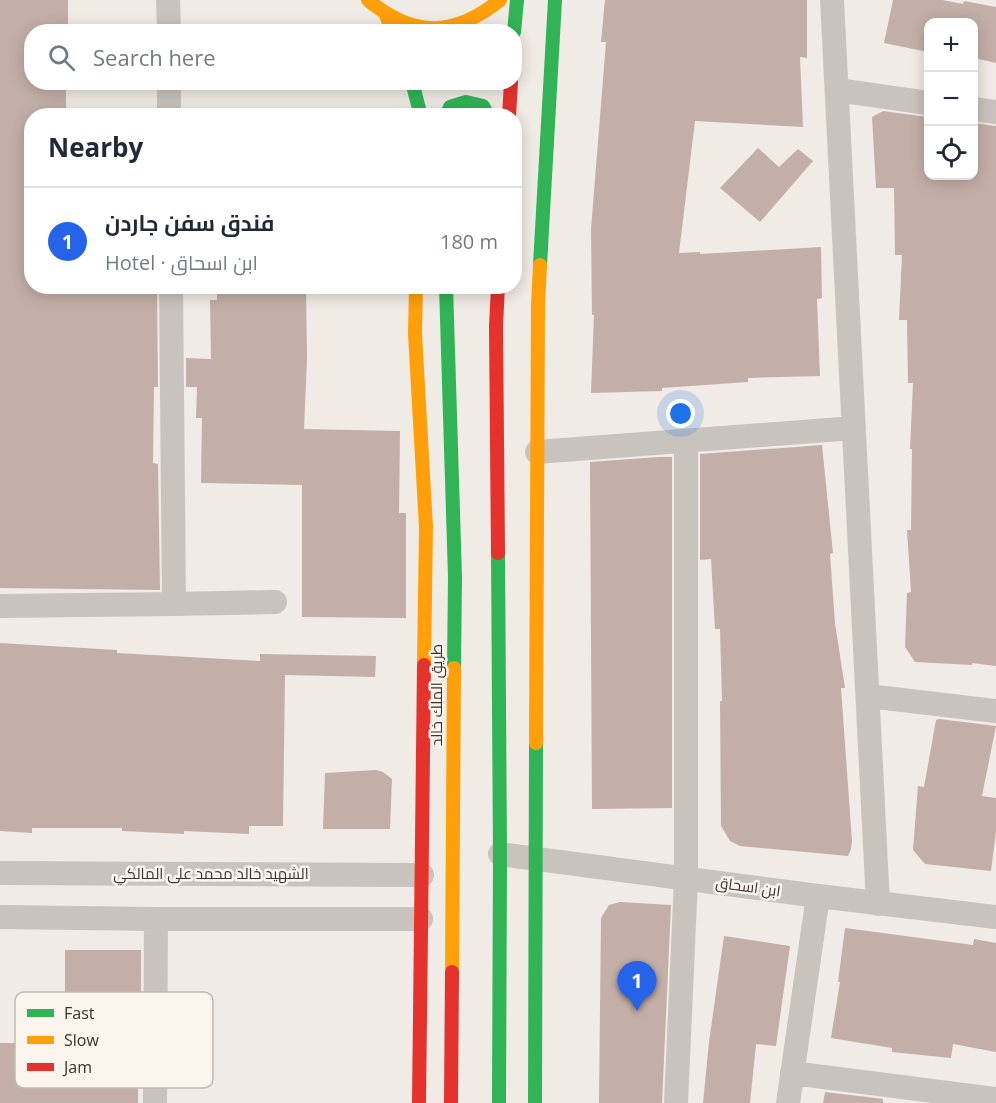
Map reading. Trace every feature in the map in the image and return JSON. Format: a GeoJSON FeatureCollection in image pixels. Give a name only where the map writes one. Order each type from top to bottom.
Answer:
{"type":"FeatureCollection","features":[{"type":"Feature","properties":{"kind":"main road"},"geometry":{"type":"LineString","coordinates":[[368,0],[386,15],[406,24]]}},
{"type":"Feature","properties":{"kind":"main road"},"geometry":{"type":"LineString","coordinates":[[465,24],[486,13],[500,0]]}},
{"type":"Feature","properties":{"kind":"main road"},"geometry":{"type":"LineString","coordinates":[[515,24],[517,0]]}},
{"type":"Feature","properties":{"kind":"main road"},"geometry":{"type":"LineString","coordinates":[[535,1103],[538,294],[555,0]]}},
{"type":"Feature","properties":{"kind":"main road"},"geometry":{"type":"LineString","coordinates":[[386,15],[389,24]]}},
{"type":"Feature","properties":{"kind":"main road"},"geometry":{"type":"LineString","coordinates":[[414,90],[415,108]]}},
{"type":"Feature","properties":{"kind":"main road"},"geometry":{"type":"LineString","coordinates":[[415,90],[420,108]]}},
{"type":"Feature","properties":{"kind":"main road"},"geometry":{"type":"LineString","coordinates":[[509,108],[511,90]]}},
{"type":"Feature","properties":{"kind":"main road"},"geometry":{"type":"LineString","coordinates":[[450,108],[466,102],[484,108]]}},
{"type":"Feature","properties":{"kind":"main road"},"geometry":{"type":"LineString","coordinates":[[416,294],[426,526],[419,1103]]}},
{"type":"Feature","properties":{"kind":"main road","name":"طريق الملك خالد"},"geometry":{"type":"LineString","coordinates":[[446,294],[454,577],[451,1103]]}},
{"type":"Feature","properties":{"kind":"main road"},"geometry":{"type":"LineString","coordinates":[[498,294],[499,1103]]}},
{"type":"Feature","properties":{"kind":"street"},"geometry":{"type":"LineString","coordinates":[[168,0],[169,24]]}},
{"type":"Feature","properties":{"kind":"street"},"geometry":{"type":"LineString","coordinates":[[832,0],[878,904]]}},
{"type":"Feature","properties":{"kind":"street"},"geometry":{"type":"LineString","coordinates":[[169,90],[170,108]]}},
{"type":"Feature","properties":{"kind":"street"},"geometry":{"type":"LineString","coordinates":[[837,90],[924,102]]}},
{"type":"Feature","properties":{"kind":"street"},"geometry":{"type":"LineString","coordinates":[[978,110],[996,112]]}},
{"type":"Feature","properties":{"kind":"street"},"geometry":{"type":"LineString","coordinates":[[171,294],[174,604]]}},
{"type":"Feature","properties":{"kind":"street"},"geometry":{"type":"LineString","coordinates":[[537,452],[854,428]]}},
{"type":"Feature","properties":{"kind":"street"},"geometry":{"type":"LineString","coordinates":[[676,1103],[686,879],[686,441]]}},
{"type":"Feature","properties":{"kind":"street"},"geometry":{"type":"LineString","coordinates":[[0,606],[275,602]]}},
{"type":"Feature","properties":{"kind":"street"},"geometry":{"type":"LineString","coordinates":[[868,696],[996,711]]}},
{"type":"Feature","properties":{"kind":"street","name":"ابن اسحاق"},"geometry":{"type":"LineString","coordinates":[[500,854],[878,904],[996,917]]}},
{"type":"Feature","properties":{"kind":"street","name":"الشهيد خالد محمد على المالكي"},"geometry":{"type":"LineString","coordinates":[[0,873],[422,875]]}},
{"type":"Feature","properties":{"kind":"street"},"geometry":{"type":"LineString","coordinates":[[788,1103],[818,896]]}},
{"type":"Feature","properties":{"kind":"street"},"geometry":{"type":"LineString","coordinates":[[0,917],[421,919]]}},
{"type":"Feature","properties":{"kind":"street"},"geometry":{"type":"LineString","coordinates":[[156,919],[156,992]]}},
{"type":"Feature","properties":{"kind":"street"},"geometry":{"type":"LineString","coordinates":[[792,1073],[960,1099],[996,1099]]}},
{"type":"Feature","properties":{"kind":"street"},"geometry":{"type":"LineString","coordinates":[[155,1088],[155,1103]]}},
{"type":"Feature","properties":{"kind":"building"},"geometry":{"type":"Polygon","coordinates":[[[0,0],[68,0],[68,24],[24,24],[24,90],[66,90],[66,108],[24,108],[24,294],[157,294],[158,387],[154,387],[153,463],[158,464],[160,590],[0,588],[0,0]]]}},
{"type":"Feature","properties":{"kind":"building"},"geometry":{"type":"Polygon","coordinates":[[[605,0],[807,0],[807,58],[800,57],[803,127],[695,121],[679,253],[700,252],[700,254],[821,247],[822,298],[817,299],[820,376],[748,378],[748,382],[662,388],[662,391],[591,393],[594,315],[592,315],[591,229],[606,42],[601,42],[605,0]]]}},
{"type":"Feature","properties":{"kind":"building"},"geometry":{"type":"Polygon","coordinates":[[[893,0],[942,0],[963,4],[964,1],[996,7],[996,63],[978,59],[978,18],[924,18],[924,51],[884,43],[893,0]]]}},
{"type":"Feature","properties":{"kind":"building"},"geometry":{"type":"Polygon","coordinates":[[[883,111],[924,116],[924,180],[978,180],[978,124],[996,126],[996,666],[972,663],[972,665],[915,662],[905,647],[907,593],[911,592],[907,530],[911,530],[912,449],[910,449],[913,383],[908,383],[907,320],[899,320],[902,255],[895,255],[894,188],[876,188],[872,117],[883,111]]]}},
{"type":"Feature","properties":{"kind":"building"},"geometry":{"type":"Polygon","coordinates":[[[758,148],[779,167],[798,149],[813,161],[760,222],[720,188],[758,148]]]}},
{"type":"Feature","properties":{"kind":"building"},"geometry":{"type":"Polygon","coordinates":[[[217,294],[306,294],[307,359],[304,429],[400,431],[399,513],[406,513],[406,618],[302,617],[302,485],[201,483],[202,418],[196,418],[197,387],[186,387],[186,358],[211,359],[210,300],[217,300],[217,294]]]}},
{"type":"Feature","properties":{"kind":"building"},"geometry":{"type":"Polygon","coordinates":[[[822,445],[833,553],[830,554],[835,623],[845,688],[841,688],[852,841],[848,856],[740,846],[730,841],[721,826],[720,629],[715,629],[711,559],[700,560],[700,454],[822,445]]]}},
{"type":"Feature","properties":{"kind":"building"},"geometry":{"type":"Polygon","coordinates":[[[672,457],[672,808],[592,809],[590,462],[672,457]]]}},
{"type":"Feature","properties":{"kind":"building"},"geometry":{"type":"Polygon","coordinates":[[[0,643],[117,650],[117,653],[260,661],[260,654],[376,656],[375,677],[285,675],[283,826],[249,826],[249,834],[184,831],[184,834],[122,831],[122,828],[32,828],[32,833],[0,831],[0,643]]]}},
{"type":"Feature","properties":{"kind":"building"},"geometry":{"type":"Polygon","coordinates":[[[936,720],[996,726],[982,796],[996,798],[996,831],[991,871],[925,864],[913,850],[918,786],[924,787],[936,720]]]}},
{"type":"Feature","properties":{"kind":"building"},"geometry":{"type":"Polygon","coordinates":[[[376,770],[392,779],[390,829],[323,829],[325,773],[376,770]]]}},
{"type":"Feature","properties":{"kind":"building"},"geometry":{"type":"Polygon","coordinates":[[[620,902],[671,905],[662,1103],[599,1103],[601,918],[609,905],[620,902]]]}},
{"type":"Feature","properties":{"kind":"building"},"geometry":{"type":"Polygon","coordinates":[[[845,928],[973,945],[974,939],[996,943],[996,1052],[953,1044],[951,1058],[892,1052],[892,1048],[831,1038],[840,982],[838,982],[845,928]]]}},
{"type":"Feature","properties":{"kind":"building"},"geometry":{"type":"Polygon","coordinates":[[[724,936],[790,946],[776,1046],[756,1044],[750,1103],[703,1103],[724,936]]]}},
{"type":"Feature","properties":{"kind":"building"},"geometry":{"type":"Polygon","coordinates":[[[65,950],[141,950],[141,992],[65,992],[65,950]]]}},
{"type":"Feature","properties":{"kind":"building"},"geometry":{"type":"Polygon","coordinates":[[[0,1043],[15,1043],[15,1088],[138,1088],[138,1103],[0,1103],[0,1043]]]}},
{"type":"Feature","properties":{"kind":"building"},"geometry":{"type":"Polygon","coordinates":[[[825,1092],[883,1099],[883,1103],[823,1103],[825,1092]]]}},
{"type":"Feature","properties":{"kind":"traffic: fast"},"geometry":{"type":"LineString","coordinates":[[515,24],[517,0]]}},
{"type":"Feature","properties":{"kind":"traffic: fast"},"geometry":{"type":"LineString","coordinates":[[540,265],[555,0]]}},
{"type":"Feature","properties":{"kind":"traffic: fast"},"geometry":{"type":"LineString","coordinates":[[414,90],[419,108]]}},
{"type":"Feature","properties":{"kind":"traffic: fast"},"geometry":{"type":"LineString","coordinates":[[450,108],[466,102],[484,108]]}},
{"type":"Feature","properties":{"kind":"traffic: fast"},"geometry":{"type":"LineString","coordinates":[[446,294],[455,577],[454,668]]}},
{"type":"Feature","properties":{"kind":"traffic: fast"},"geometry":{"type":"LineString","coordinates":[[498,553],[499,1103]]}},
{"type":"Feature","properties":{"kind":"traffic: fast"},"geometry":{"type":"LineString","coordinates":[[535,1103],[536,743]]}},
{"type":"Feature","properties":{"kind":"traffic: slow"},"geometry":{"type":"LineString","coordinates":[[368,0],[385,12],[412,24]]}},
{"type":"Feature","properties":{"kind":"traffic: slow"},"geometry":{"type":"LineString","coordinates":[[456,24],[483,12],[500,0]]}},
{"type":"Feature","properties":{"kind":"traffic: slow"},"geometry":{"type":"LineString","coordinates":[[386,15],[389,24]]}},
{"type":"Feature","properties":{"kind":"traffic: slow"},"geometry":{"type":"LineString","coordinates":[[536,743],[540,265]]}},
{"type":"Feature","properties":{"kind":"traffic: slow"},"geometry":{"type":"LineString","coordinates":[[416,294],[415,334],[426,527],[424,665]]}},
{"type":"Feature","properties":{"kind":"traffic: slow"},"geometry":{"type":"LineString","coordinates":[[452,972],[454,668]]}},
{"type":"Feature","properties":{"kind":"traffic: jam"},"geometry":{"type":"LineString","coordinates":[[509,108],[511,90]]}},
{"type":"Feature","properties":{"kind":"traffic: jam"},"geometry":{"type":"LineString","coordinates":[[498,294],[498,553]]}},
{"type":"Feature","properties":{"kind":"traffic: jam"},"geometry":{"type":"LineString","coordinates":[[419,1103],[424,665]]}},
{"type":"Feature","properties":{"kind":"traffic: jam"},"geometry":{"type":"LineString","coordinates":[[451,1103],[452,972]]}},
{"type":"Feature","properties":{"kind":"place","name":"فندق سفن جاردن"},"geometry":{"type":"Point","coordinates":[637,1011]}}]}
